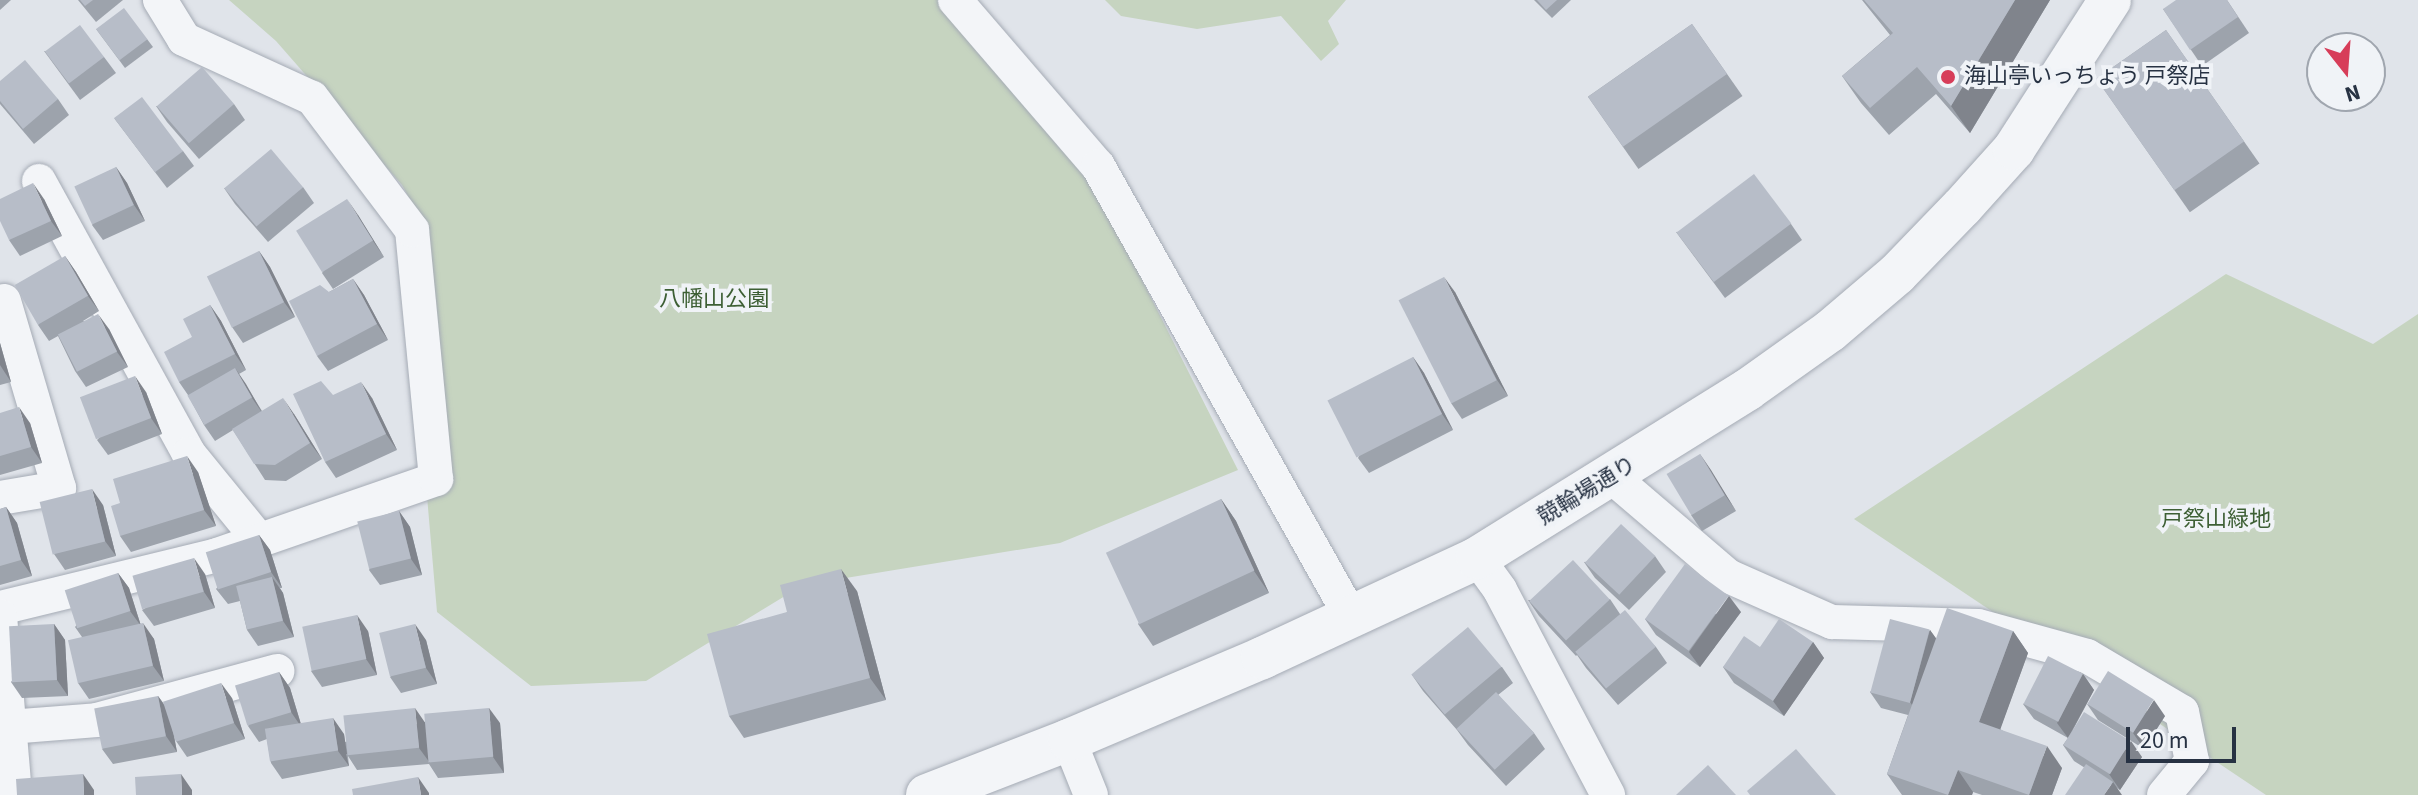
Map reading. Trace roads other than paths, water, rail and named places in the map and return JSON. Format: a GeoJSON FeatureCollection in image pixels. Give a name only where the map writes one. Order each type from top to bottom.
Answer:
{"type":"FeatureCollection","features":[{"type":"Feature","properties":{"kind":"street"},"geometry":{"type":"LineString","coordinates":[[0,608],[217,555],[436,479],[412,230],[312,98],[184,39],[160,0]]}},
{"type":"Feature","properties":{"kind":"street"},"geometry":{"type":"LineString","coordinates":[[955,0],[1098,166],[1350,615]]}},
{"type":"Feature","properties":{"kind":"street","name":"競輪場通り"},"geometry":{"type":"LineString","coordinates":[[927,795],[1069,740],[1262,658],[1477,558],[1747,390],[1830,331],[1897,274],[2014,149],[2110,0]]}},
{"type":"Feature","properties":{"kind":"street"},"geometry":{"type":"LineString","coordinates":[[39,181],[189,454],[260,541]]}},
{"type":"Feature","properties":{"kind":"street"},"geometry":{"type":"LineString","coordinates":[[0,498],[59,488],[4,301]]}},
{"type":"Feature","properties":{"kind":"street"},"geometry":{"type":"LineString","coordinates":[[1611,476],[1728,576],[1832,622],[1978,626],[2087,656],[2101,664],[2182,712],[2192,761],[2164,795]]}},
{"type":"Feature","properties":{"kind":"street"},"geometry":{"type":"LineString","coordinates":[[1477,558],[1500,590],[1608,795]]}},
{"type":"Feature","properties":{"kind":"street"},"geometry":{"type":"LineString","coordinates":[[0,616],[15,795]]}},
{"type":"Feature","properties":{"kind":"street"},"geometry":{"type":"LineString","coordinates":[[9,727],[97,720],[277,671]]}},
{"type":"Feature","properties":{"kind":"street"},"geometry":{"type":"LineString","coordinates":[[1069,740],[1091,795]]}},
{"type":"Feature","properties":{"kind":"place","name":"海山亭いっちょう 戸祭店"},"geometry":{"type":"Point","coordinates":[1948,77]}},
{"type":"Feature","properties":{"kind":"park label","name":"八幡山公園"},"geometry":{"type":"Point","coordinates":[714,300]}},
{"type":"Feature","properties":{"kind":"park label","name":"戸祭山緑地"},"geometry":{"type":"Point","coordinates":[2216,520]}}]}
